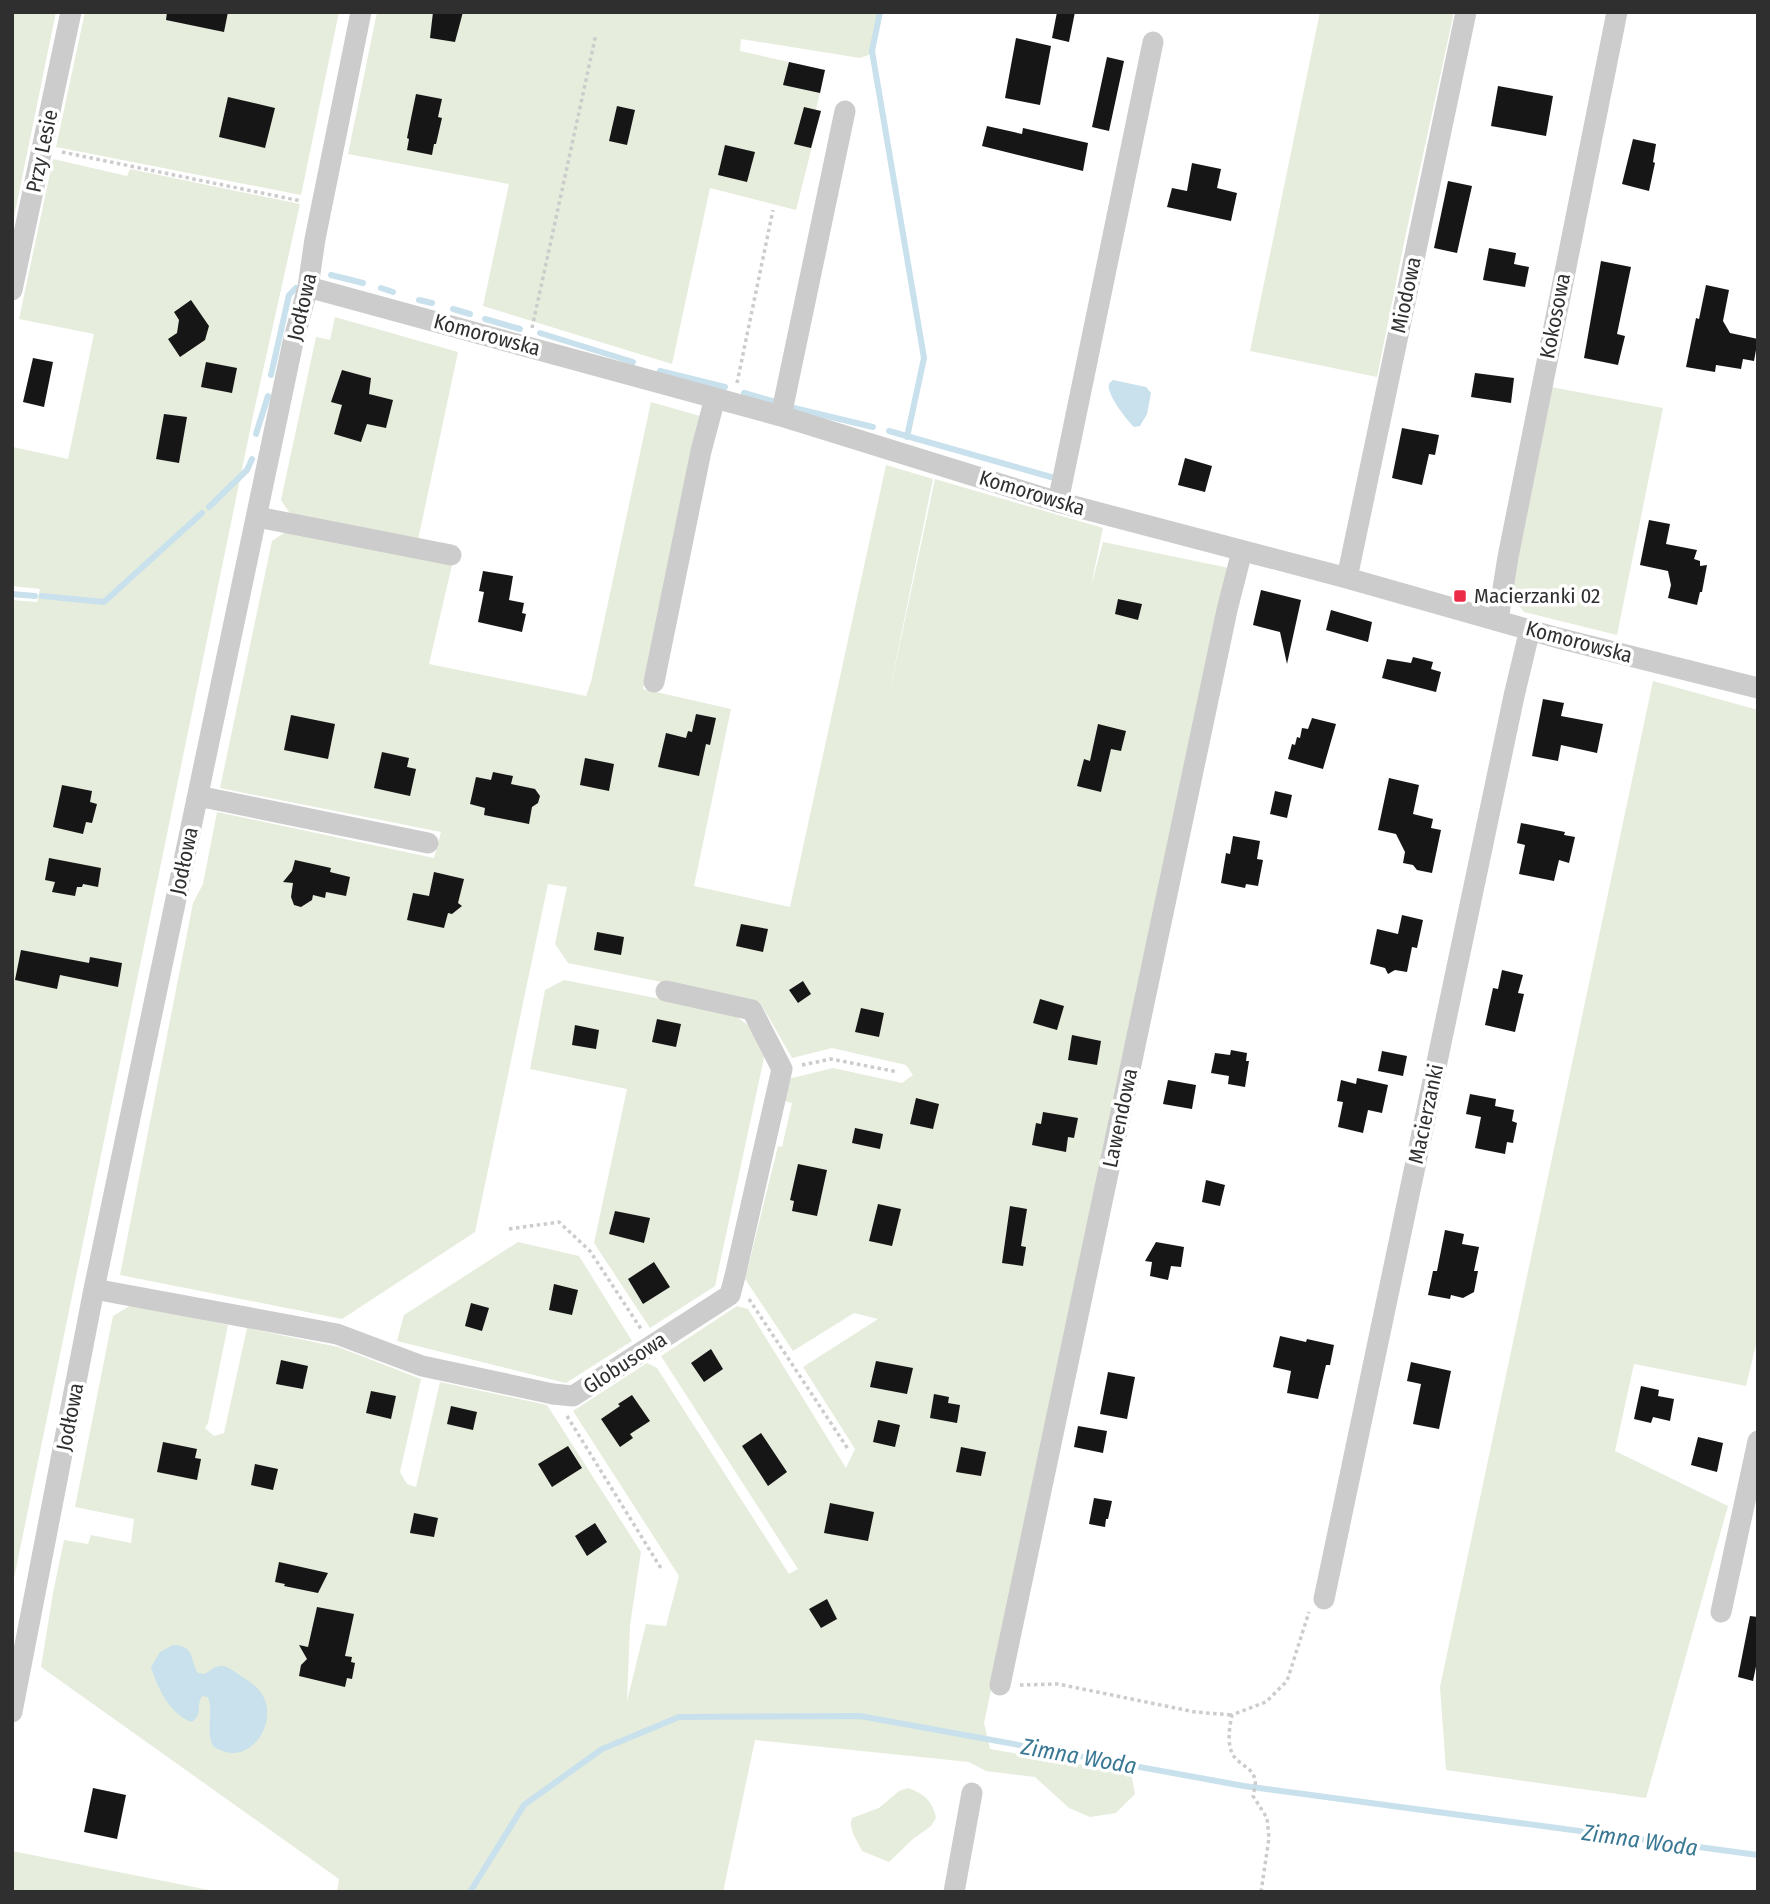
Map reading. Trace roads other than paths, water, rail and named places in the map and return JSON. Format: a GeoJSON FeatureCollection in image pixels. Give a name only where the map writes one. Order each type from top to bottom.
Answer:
{"type":"FeatureCollection","features":[{"type":"Feature","properties":{"kind":"street","name":"Przy Lesie"},"geometry":{"type":"LineString","coordinates":[[12,290],[71,12]]}},
{"type":"Feature","properties":{"kind":"street","name":"Jodłowa"},"geometry":{"type":"LineString","coordinates":[[12,1712],[94,1289],[293,342],[308,287],[315,239],[361,12]]}},
{"type":"Feature","properties":{"kind":"street","name":"Miodowa"},"geometry":{"type":"LineString","coordinates":[[1347,578],[1466,12]]}},
{"type":"Feature","properties":{"kind":"street","name":"Kokosowa"},"geometry":{"type":"LineString","coordinates":[[1498,620],[1508,557],[1617,12]]}},
{"type":"Feature","properties":{"kind":"street"},"geometry":{"type":"LineString","coordinates":[[1058,502],[1153,42]]}},
{"type":"Feature","properties":{"kind":"street"},"geometry":{"type":"LineString","coordinates":[[781,416],[845,111]]}},
{"type":"Feature","properties":{"kind":"street","name":"Komorowska"},"geometry":{"type":"LineString","coordinates":[[308,287],[781,416],[1058,502],[1347,578],[1558,638],[1758,688]]}},
{"type":"Feature","properties":{"kind":"street"},"geometry":{"type":"LineString","coordinates":[[654,682],[701,451],[724,400]]}},
{"type":"Feature","properties":{"kind":"street"},"geometry":{"type":"LineString","coordinates":[[257,517],[451,555]]}},
{"type":"Feature","properties":{"kind":"street","name":"Lawendowa"},"geometry":{"type":"LineString","coordinates":[[1000,1685],[1224,624],[1242,551]]}},
{"type":"Feature","properties":{"kind":"street","name":"Macierzanki"},"geometry":{"type":"LineString","coordinates":[[1324,1600],[1530,629]]}},
{"type":"Feature","properties":{"kind":"street"},"geometry":{"type":"LineString","coordinates":[[198,796],[428,843]]}},
{"type":"Feature","properties":{"kind":"street","name":"Globusowa"},"geometry":{"type":"LineString","coordinates":[[94,1289],[337,1334],[422,1366],[573,1396],[730,1295],[735,1276],[782,1069],[752,1010],[666,991]]}},
{"type":"Feature","properties":{"kind":"street"},"geometry":{"type":"LineString","coordinates":[[1721,1612],[1758,1441]]}},
{"type":"Feature","properties":{"kind":"street"},"geometry":{"type":"LineString","coordinates":[[954,1892],[972,1793]]}},
{"type":"Feature","properties":{"kind":"water"},"geometry":{"type":"Polygon","coordinates":[[[1113,380],[1146,387],[1151,393],[1147,414],[1140,426],[1134,427],[1114,400],[1109,388],[1113,380]]]}},
{"type":"Feature","properties":{"kind":"water"},"geometry":{"type":"Polygon","coordinates":[[[173,1645],[189,1651],[198,1673],[205,1674],[218,1666],[225,1666],[261,1692],[267,1707],[267,1719],[257,1740],[248,1748],[238,1753],[226,1752],[213,1746],[208,1697],[202,1696],[199,1713],[192,1722],[171,1707],[151,1667],[160,1652],[173,1645]]]}},
{"type":"Feature","properties":{"kind":"waterway"},"geometry":{"type":"LineString","coordinates":[[880,12],[872,51],[924,358],[907,437]]}},
{"type":"Feature","properties":{"kind":"waterway"},"geometry":{"type":"LineString","coordinates":[[331,275],[363,283]]}},
{"type":"Feature","properties":{"kind":"waterway"},"geometry":{"type":"LineString","coordinates":[[271,375],[289,295],[296,288]]}},
{"type":"Feature","properties":{"kind":"waterway"},"geometry":{"type":"LineString","coordinates":[[381,288],[393,292]]}},
{"type":"Feature","properties":{"kind":"waterway"},"geometry":{"type":"LineString","coordinates":[[419,300],[432,303]]}},
{"type":"Feature","properties":{"kind":"waterway"},"geometry":{"type":"LineString","coordinates":[[453,309],[470,314]]}},
{"type":"Feature","properties":{"kind":"waterway"},"geometry":{"type":"LineString","coordinates":[[485,319],[520,329]]}},
{"type":"Feature","properties":{"kind":"waterway"},"geometry":{"type":"LineString","coordinates":[[540,333],[633,362]]}},
{"type":"Feature","properties":{"kind":"waterway"},"geometry":{"type":"LineString","coordinates":[[660,371],[725,387]]}},
{"type":"Feature","properties":{"kind":"waterway"},"geometry":{"type":"LineString","coordinates":[[744,393],[779,403]]}},
{"type":"Feature","properties":{"kind":"waterway"},"geometry":{"type":"LineString","coordinates":[[256,434],[268,396]]}},
{"type":"Feature","properties":{"kind":"waterway"},"geometry":{"type":"LineString","coordinates":[[794,408],[873,427]]}},
{"type":"Feature","properties":{"kind":"waterway"},"geometry":{"type":"LineString","coordinates":[[889,431],[1051,477]]}},
{"type":"Feature","properties":{"kind":"waterway"},"geometry":{"type":"LineString","coordinates":[[209,507],[247,470],[252,459]]}},
{"type":"Feature","properties":{"kind":"waterway"},"geometry":{"type":"LineString","coordinates":[[42,596],[104,602],[202,513]]}},
{"type":"Feature","properties":{"kind":"waterway"},"geometry":{"type":"LineString","coordinates":[[12,594],[35,596]]}},
{"type":"Feature","properties":{"kind":"waterway","name":"Zimna Woda"},"geometry":{"type":"LineString","coordinates":[[470,1892],[524,1805],[602,1749],[679,1717],[860,1716],[1244,1786],[1758,1855]]}},
{"type":"Feature","properties":{"kind":"place","name":"Macierzanki 02"},"geometry":{"type":"Point","coordinates":[1460,596]}}]}
